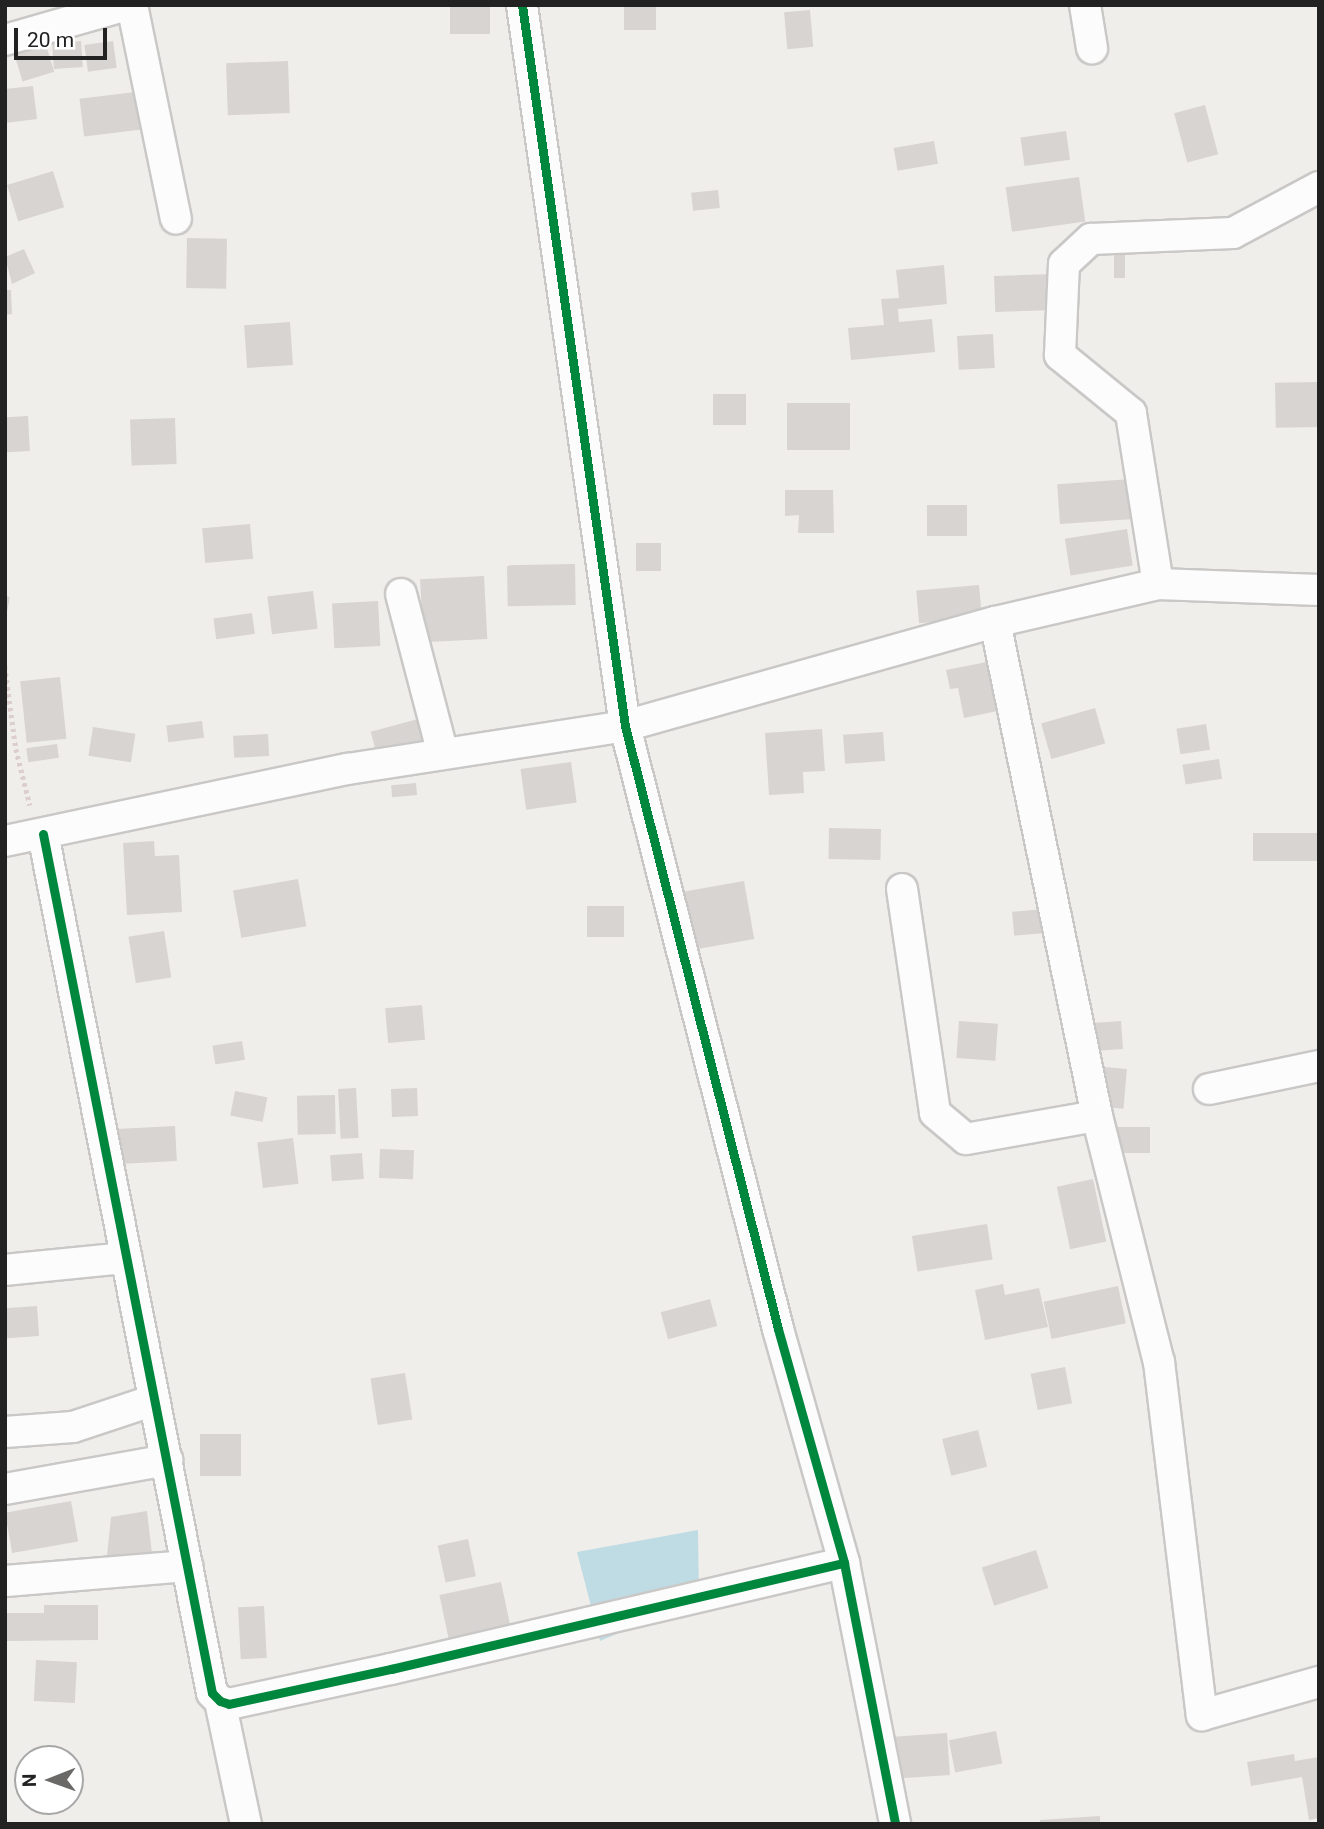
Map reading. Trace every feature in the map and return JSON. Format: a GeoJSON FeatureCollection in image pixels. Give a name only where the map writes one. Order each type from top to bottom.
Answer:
{"type":"FeatureCollection","features":[{"type":"Feature","properties":{"kind":"street"},"geometry":{"type":"LineString","coordinates":[[5,40],[127,5]]}},
{"type":"Feature","properties":{"kind":"street"},"geometry":{"type":"LineString","coordinates":[[132,5],[176,219]]}},
{"type":"Feature","properties":{"kind":"street"},"geometry":{"type":"LineString","coordinates":[[523,5],[625,726],[778,1329],[844,1563],[895,1824]]}},
{"type":"Feature","properties":{"kind":"street"},"geometry":{"type":"LineString","coordinates":[[1085,5],[1092,48]]}},
{"type":"Feature","properties":{"kind":"street"},"geometry":{"type":"LineString","coordinates":[[1158,584],[1131,414],[1060,355],[1064,264],[1091,239],[1233,233],[1319,187]]}},
{"type":"Feature","properties":{"kind":"street"},"geometry":{"type":"LineString","coordinates":[[5,841],[348,769],[625,726],[995,622],[1158,584],[1319,590]]}},
{"type":"Feature","properties":{"kind":"street"},"geometry":{"type":"LineString","coordinates":[[401,594],[443,754]]}},
{"type":"Feature","properties":{"kind":"street"},"geometry":{"type":"LineString","coordinates":[[995,622],[1097,1115],[1159,1362],[1202,1715],[1319,1682]]}},
{"type":"Feature","properties":{"kind":"street"},"geometry":{"type":"LineString","coordinates":[[43,834],[212,1693],[220,1701],[229,1704],[391,1669],[844,1563]]}},
{"type":"Feature","properties":{"kind":"street"},"geometry":{"type":"LineString","coordinates":[[902,889],[935,1113],[967,1139],[1097,1115]]}},
{"type":"Feature","properties":{"kind":"street"},"geometry":{"type":"LineString","coordinates":[[1209,1089],[1319,1066]]}},
{"type":"Feature","properties":{"kind":"street"},"geometry":{"type":"LineString","coordinates":[[5,1270],[126,1258]]}},
{"type":"Feature","properties":{"kind":"street"},"geometry":{"type":"LineString","coordinates":[[5,1433],[73,1427],[154,1400]]}},
{"type":"Feature","properties":{"kind":"street"},"geometry":{"type":"LineString","coordinates":[[5,1489],[167,1460]]}},
{"type":"Feature","properties":{"kind":"street"},"geometry":{"type":"LineString","coordinates":[[5,1581],[187,1566]]}},
{"type":"Feature","properties":{"kind":"street"},"geometry":{"type":"LineString","coordinates":[[220,1701],[246,1824]]}},
{"type":"Feature","properties":{"kind":"path"},"geometry":{"type":"LineString","coordinates":[[5,666],[26,797],[43,834]]}},
{"type":"Feature","properties":{"kind":"water"},"geometry":{"type":"Polygon","coordinates":[[[698,1530],[699,1599],[600,1641],[577,1552],[698,1530]]]}},
{"type":"Feature","properties":{"kind":"building"},"geometry":{"type":"Polygon","coordinates":[[[450,5],[490,5],[490,34],[450,34],[450,5]]]}},
{"type":"Feature","properties":{"kind":"building"},"geometry":{"type":"Polygon","coordinates":[[[624,5],[656,5],[656,30],[624,30],[624,5]]]}},
{"type":"Feature","properties":{"kind":"building"},"geometry":{"type":"Polygon","coordinates":[[[810,10],[813,47],[787,49],[784,12],[810,10]]]}},
{"type":"Feature","properties":{"kind":"building"},"geometry":{"type":"Polygon","coordinates":[[[81,41],[83,67],[54,69],[52,43],[81,41]]]}},
{"type":"Feature","properties":{"kind":"building"},"geometry":{"type":"Polygon","coordinates":[[[113,41],[117,68],[88,72],[84,45],[113,41]]]}},
{"type":"Feature","properties":{"kind":"building"},"geometry":{"type":"Polygon","coordinates":[[[46,45],[54,72],[23,81],[14,55],[46,45]]]}},
{"type":"Feature","properties":{"kind":"building"},"geometry":{"type":"Polygon","coordinates":[[[288,61],[290,113],[228,115],[226,63],[288,61]]]}},
{"type":"Feature","properties":{"kind":"building"},"geometry":{"type":"Polygon","coordinates":[[[33,86],[37,119],[5,123],[5,89],[33,86]]]}},
{"type":"Feature","properties":{"kind":"building"},"geometry":{"type":"Polygon","coordinates":[[[143,91],[148,129],[84,137],[79,99],[143,91]]]}},
{"type":"Feature","properties":{"kind":"building"},"geometry":{"type":"Polygon","coordinates":[[[1205,105],[1218,154],[1187,163],[1174,113],[1205,105]]]}},
{"type":"Feature","properties":{"kind":"building"},"geometry":{"type":"Polygon","coordinates":[[[1066,131],[1070,160],[1024,166],[1020,137],[1066,131]]]}},
{"type":"Feature","properties":{"kind":"building"},"geometry":{"type":"Polygon","coordinates":[[[934,141],[938,164],[898,171],[894,148],[934,141]]]}},
{"type":"Feature","properties":{"kind":"building"},"geometry":{"type":"Polygon","coordinates":[[[53,171],[64,207],[18,221],[7,185],[53,171]]]}},
{"type":"Feature","properties":{"kind":"building"},"geometry":{"type":"Polygon","coordinates":[[[1079,177],[1085,222],[1012,232],[1006,187],[1079,177]]]}},
{"type":"Feature","properties":{"kind":"building"},"geometry":{"type":"Polygon","coordinates":[[[718,190],[720,208],[693,211],[691,193],[718,190]]]}},
{"type":"Feature","properties":{"kind":"building"},"geometry":{"type":"Polygon","coordinates":[[[187,238],[227,239],[226,289],[186,288],[187,238]]]}},
{"type":"Feature","properties":{"kind":"building"},"geometry":{"type":"Polygon","coordinates":[[[1114,247],[1125,247],[1125,278],[1114,278],[1114,247]]]}},
{"type":"Feature","properties":{"kind":"building"},"geometry":{"type":"Polygon","coordinates":[[[24,249],[35,273],[12,284],[5,257],[24,249]]]}},
{"type":"Feature","properties":{"kind":"building"},"geometry":{"type":"Polygon","coordinates":[[[944,265],[947,304],[898,309],[899,322],[932,319],[935,352],[851,360],[848,328],[884,325],[881,299],[899,298],[896,270],[944,265]]]}},
{"type":"Feature","properties":{"kind":"building"},"geometry":{"type":"Polygon","coordinates":[[[1053,274],[1054,310],[995,312],[994,276],[1053,274]]]}},
{"type":"Feature","properties":{"kind":"building"},"geometry":{"type":"Polygon","coordinates":[[[5,290],[11,290],[12,314],[5,315],[5,290]]]}},
{"type":"Feature","properties":{"kind":"building"},"geometry":{"type":"Polygon","coordinates":[[[290,322],[293,365],[247,368],[244,325],[290,322]]]}},
{"type":"Feature","properties":{"kind":"building"},"geometry":{"type":"Polygon","coordinates":[[[993,334],[995,368],[959,370],[957,336],[993,334]]]}},
{"type":"Feature","properties":{"kind":"building"},"geometry":{"type":"Polygon","coordinates":[[[1318,382],[1319,427],[1276,428],[1275,383],[1318,382]]]}},
{"type":"Feature","properties":{"kind":"building"},"geometry":{"type":"Polygon","coordinates":[[[713,394],[746,394],[746,425],[713,425],[713,394]]]}},
{"type":"Feature","properties":{"kind":"building"},"geometry":{"type":"Polygon","coordinates":[[[787,403],[850,403],[850,450],[787,450],[787,403]]]}},
{"type":"Feature","properties":{"kind":"building"},"geometry":{"type":"Polygon","coordinates":[[[28,416],[30,451],[7,452],[5,417],[28,416]]]}},
{"type":"Feature","properties":{"kind":"building"},"geometry":{"type":"Polygon","coordinates":[[[175,418],[177,464],[132,466],[130,420],[175,418]]]}},
{"type":"Feature","properties":{"kind":"building"},"geometry":{"type":"Polygon","coordinates":[[[1131,479],[1134,519],[1060,524],[1057,484],[1131,479]]]}},
{"type":"Feature","properties":{"kind":"building"},"geometry":{"type":"Polygon","coordinates":[[[785,490],[833,490],[834,533],[798,533],[799,515],[785,516],[785,490]]]}},
{"type":"Feature","properties":{"kind":"building"},"geometry":{"type":"Polygon","coordinates":[[[927,505],[967,505],[967,536],[927,536],[927,505]]]}},
{"type":"Feature","properties":{"kind":"building"},"geometry":{"type":"Polygon","coordinates":[[[250,524],[253,559],[205,563],[202,528],[250,524]]]}},
{"type":"Feature","properties":{"kind":"building"},"geometry":{"type":"Polygon","coordinates":[[[1127,529],[1133,566],[1071,575],[1065,539],[1127,529]]]}},
{"type":"Feature","properties":{"kind":"building"},"geometry":{"type":"Polygon","coordinates":[[[636,543],[661,543],[661,571],[636,571],[636,543]]]}},
{"type":"Feature","properties":{"kind":"building"},"geometry":{"type":"Polygon","coordinates":[[[575,564],[576,605],[508,606],[507,565],[575,564]]]}},
{"type":"Feature","properties":{"kind":"building"},"geometry":{"type":"Polygon","coordinates":[[[484,576],[487,639],[423,642],[420,579],[484,576]]]}},
{"type":"Feature","properties":{"kind":"building"},"geometry":{"type":"Polygon","coordinates":[[[979,585],[982,618],[919,623],[916,590],[979,585]]]}},
{"type":"Feature","properties":{"kind":"building"},"geometry":{"type":"Polygon","coordinates":[[[313,591],[318,629],[272,634],[267,597],[313,591]]]}},
{"type":"Feature","properties":{"kind":"building"},"geometry":{"type":"Polygon","coordinates":[[[5,596],[10,597],[5,622],[5,596]]]}},
{"type":"Feature","properties":{"kind":"building"},"geometry":{"type":"Polygon","coordinates":[[[378,601],[380,646],[334,648],[332,603],[378,601]]]}},
{"type":"Feature","properties":{"kind":"building"},"geometry":{"type":"Polygon","coordinates":[[[252,613],[255,634],[216,639],[213,618],[252,613]]]}},
{"type":"Feature","properties":{"kind":"building"},"geometry":{"type":"Polygon","coordinates":[[[1002,659],[1012,708],[964,718],[958,688],[950,689],[946,670],[1002,659]]]}},
{"type":"Feature","properties":{"kind":"building"},"geometry":{"type":"Polygon","coordinates":[[[60,677],[66,739],[27,743],[20,681],[60,677]]]}},
{"type":"Feature","properties":{"kind":"building"},"geometry":{"type":"Polygon","coordinates":[[[1095,708],[1105,744],[1051,759],[1041,723],[1095,708]]]}},
{"type":"Feature","properties":{"kind":"building"},"geometry":{"type":"Polygon","coordinates":[[[418,719],[425,745],[378,758],[371,732],[418,719]]]}},
{"type":"Feature","properties":{"kind":"building"},"geometry":{"type":"Polygon","coordinates":[[[202,721],[204,738],[168,742],[166,725],[202,721]]]}},
{"type":"Feature","properties":{"kind":"building"},"geometry":{"type":"Polygon","coordinates":[[[1206,724],[1210,750],[1180,754],[1176,729],[1206,724]]]}},
{"type":"Feature","properties":{"kind":"building"},"geometry":{"type":"Polygon","coordinates":[[[93,727],[135,734],[131,762],[88,756],[93,727]]]}},
{"type":"Feature","properties":{"kind":"building"},"geometry":{"type":"Polygon","coordinates":[[[822,729],[825,771],[803,772],[804,793],[769,795],[765,733],[822,729]]]}},
{"type":"Feature","properties":{"kind":"building"},"geometry":{"type":"Polygon","coordinates":[[[883,732],[885,761],[845,764],[843,735],[883,732]]]}},
{"type":"Feature","properties":{"kind":"building"},"geometry":{"type":"Polygon","coordinates":[[[268,734],[269,756],[234,758],[233,736],[268,734]]]}},
{"type":"Feature","properties":{"kind":"building"},"geometry":{"type":"Polygon","coordinates":[[[57,744],[59,758],[28,762],[26,748],[57,744]]]}},
{"type":"Feature","properties":{"kind":"building"},"geometry":{"type":"Polygon","coordinates":[[[1219,759],[1222,779],[1186,785],[1182,765],[1219,759]]]}},
{"type":"Feature","properties":{"kind":"building"},"geometry":{"type":"Polygon","coordinates":[[[571,762],[577,803],[526,810],[520,769],[571,762]]]}},
{"type":"Feature","properties":{"kind":"building"},"geometry":{"type":"Polygon","coordinates":[[[416,783],[417,795],[392,797],[391,785],[416,783]]]}},
{"type":"Feature","properties":{"kind":"building"},"geometry":{"type":"Polygon","coordinates":[[[829,828],[881,829],[880,860],[828,859],[829,828]]]}},
{"type":"Feature","properties":{"kind":"building"},"geometry":{"type":"Polygon","coordinates":[[[1253,833],[1319,833],[1319,861],[1253,861],[1253,833]]]}},
{"type":"Feature","properties":{"kind":"building"},"geometry":{"type":"Polygon","coordinates":[[[154,841],[155,856],[179,855],[182,912],[127,915],[123,843],[154,841]]]}},
{"type":"Feature","properties":{"kind":"building"},"geometry":{"type":"Polygon","coordinates":[[[298,879],[306,926],[241,938],[233,890],[298,879]]]}},
{"type":"Feature","properties":{"kind":"building"},"geometry":{"type":"Polygon","coordinates":[[[744,881],[754,939],[683,952],[673,894],[744,881]]]}},
{"type":"Feature","properties":{"kind":"building"},"geometry":{"type":"Polygon","coordinates":[[[587,906],[624,906],[624,937],[587,937],[587,906]]]}},
{"type":"Feature","properties":{"kind":"building"},"geometry":{"type":"Polygon","coordinates":[[[1044,909],[1046,933],[1014,936],[1012,912],[1044,909]]]}},
{"type":"Feature","properties":{"kind":"building"},"geometry":{"type":"Polygon","coordinates":[[[164,931],[171,977],[136,983],[128,937],[164,931]]]}},
{"type":"Feature","properties":{"kind":"building"},"geometry":{"type":"Polygon","coordinates":[[[422,1005],[425,1040],[388,1043],[385,1008],[422,1005]]]}},
{"type":"Feature","properties":{"kind":"building"},"geometry":{"type":"Polygon","coordinates":[[[959,1021],[998,1024],[995,1061],[956,1058],[959,1021]]]}},
{"type":"Feature","properties":{"kind":"building"},"geometry":{"type":"Polygon","coordinates":[[[1121,1021],[1123,1049],[1091,1051],[1089,1023],[1121,1021]]]}},
{"type":"Feature","properties":{"kind":"building"},"geometry":{"type":"Polygon","coordinates":[[[242,1041],[245,1060],[215,1064],[212,1046],[242,1041]]]}},
{"type":"Feature","properties":{"kind":"building"},"geometry":{"type":"Polygon","coordinates":[[[1105,1067],[1127,1069],[1123,1109],[1102,1107],[1105,1067]]]}},
{"type":"Feature","properties":{"kind":"building"},"geometry":{"type":"Polygon","coordinates":[[[356,1088],[359,1138],[341,1139],[338,1089],[356,1088]]]}},
{"type":"Feature","properties":{"kind":"building"},"geometry":{"type":"Polygon","coordinates":[[[417,1088],[418,1116],[392,1117],[391,1089],[417,1088]]]}},
{"type":"Feature","properties":{"kind":"building"},"geometry":{"type":"Polygon","coordinates":[[[235,1091],[267,1097],[263,1122],[230,1116],[235,1091]]]}},
{"type":"Feature","properties":{"kind":"building"},"geometry":{"type":"Polygon","coordinates":[[[335,1095],[336,1134],[298,1135],[297,1096],[335,1095]]]}},
{"type":"Feature","properties":{"kind":"building"},"geometry":{"type":"Polygon","coordinates":[[[175,1126],[177,1161],[114,1164],[112,1129],[175,1126]]]}},
{"type":"Feature","properties":{"kind":"building"},"geometry":{"type":"Polygon","coordinates":[[[1113,1127],[1150,1127],[1150,1153],[1113,1153],[1113,1127]]]}},
{"type":"Feature","properties":{"kind":"building"},"geometry":{"type":"Polygon","coordinates":[[[293,1138],[299,1184],[263,1188],[257,1142],[293,1138]]]}},
{"type":"Feature","properties":{"kind":"building"},"geometry":{"type":"Polygon","coordinates":[[[380,1149],[414,1150],[413,1179],[379,1178],[380,1149]]]}},
{"type":"Feature","properties":{"kind":"building"},"geometry":{"type":"Polygon","coordinates":[[[362,1153],[364,1179],[332,1181],[330,1155],[362,1153]]]}},
{"type":"Feature","properties":{"kind":"building"},"geometry":{"type":"Polygon","coordinates":[[[1093,1179],[1106,1242],[1070,1249],[1057,1187],[1093,1179]]]}},
{"type":"Feature","properties":{"kind":"building"},"geometry":{"type":"Polygon","coordinates":[[[987,1224],[993,1260],[918,1271],[912,1236],[987,1224]]]}},
{"type":"Feature","properties":{"kind":"building"},"geometry":{"type":"Polygon","coordinates":[[[1003,1284],[1005,1295],[1039,1288],[1048,1327],[985,1340],[975,1290],[1003,1284]]]}},
{"type":"Feature","properties":{"kind":"building"},"geometry":{"type":"Polygon","coordinates":[[[1118,1286],[1126,1323],[1052,1339],[1044,1302],[1118,1286]]]}},
{"type":"Feature","properties":{"kind":"building"},"geometry":{"type":"Polygon","coordinates":[[[710,1299],[717,1326],[668,1339],[661,1312],[710,1299]]]}},
{"type":"Feature","properties":{"kind":"building"},"geometry":{"type":"Polygon","coordinates":[[[37,1306],[39,1336],[7,1338],[5,1308],[37,1306]]]}},
{"type":"Feature","properties":{"kind":"building"},"geometry":{"type":"Polygon","coordinates":[[[1065,1367],[1072,1403],[1038,1410],[1031,1374],[1065,1367]]]}},
{"type":"Feature","properties":{"kind":"building"},"geometry":{"type":"Polygon","coordinates":[[[405,1373],[412,1419],[378,1425],[370,1378],[405,1373]]]}},
{"type":"Feature","properties":{"kind":"building"},"geometry":{"type":"Polygon","coordinates":[[[978,1430],[987,1467],[951,1476],[942,1439],[978,1430]]]}},
{"type":"Feature","properties":{"kind":"building"},"geometry":{"type":"Polygon","coordinates":[[[200,1434],[241,1434],[241,1476],[200,1476],[200,1434]]]}},
{"type":"Feature","properties":{"kind":"building"},"geometry":{"type":"Polygon","coordinates":[[[71,1501],[78,1541],[12,1553],[5,1513],[71,1501]]]}},
{"type":"Feature","properties":{"kind":"building"},"geometry":{"type":"Polygon","coordinates":[[[147,1511],[152,1554],[107,1556],[111,1517],[147,1511]]]}},
{"type":"Feature","properties":{"kind":"building"},"geometry":{"type":"Polygon","coordinates":[[[468,1539],[476,1576],[446,1583],[438,1545],[468,1539]]]}},
{"type":"Feature","properties":{"kind":"building"},"geometry":{"type":"Polygon","coordinates":[[[1036,1550],[1048,1588],[994,1606],[982,1568],[1036,1550]]]}},
{"type":"Feature","properties":{"kind":"building"},"geometry":{"type":"Polygon","coordinates":[[[501,1582],[511,1630],[450,1643],[439,1595],[501,1582]]]}},
{"type":"Feature","properties":{"kind":"building"},"geometry":{"type":"Polygon","coordinates":[[[44,1605],[98,1605],[98,1640],[7,1641],[7,1613],[44,1613],[44,1605]]]}},
{"type":"Feature","properties":{"kind":"building"},"geometry":{"type":"Polygon","coordinates":[[[264,1606],[267,1658],[241,1659],[238,1607],[264,1606]]]}},
{"type":"Feature","properties":{"kind":"building"},"geometry":{"type":"Polygon","coordinates":[[[36,1660],[77,1662],[75,1703],[34,1701],[36,1660]]]}},
{"type":"Feature","properties":{"kind":"building"},"geometry":{"type":"Polygon","coordinates":[[[996,1731],[1002,1763],[955,1773],[949,1740],[996,1731]]]}},
{"type":"Feature","properties":{"kind":"building"},"geometry":{"type":"Polygon","coordinates":[[[947,1733],[950,1775],[890,1779],[887,1737],[947,1733]]]}},
{"type":"Feature","properties":{"kind":"building"},"geometry":{"type":"Polygon","coordinates":[[[1294,1754],[1295,1761],[1319,1757],[1319,1818],[1309,1820],[1302,1777],[1251,1786],[1247,1762],[1294,1754]]]}},
{"type":"Feature","properties":{"kind":"building"},"geometry":{"type":"Polygon","coordinates":[[[1100,1816],[1100,1824],[1040,1824],[1040,1820],[1100,1816]]]}},
{"type":"Feature","properties":{"kind":"cycle path"},"geometry":{"type":"LineString","coordinates":[[522,5],[625,726],[778,1329],[844,1563],[895,1824]]}},
{"type":"Feature","properties":{"kind":"cycle path"},"geometry":{"type":"LineString","coordinates":[[43,834],[212,1693],[220,1701],[229,1704],[391,1669],[844,1563]]}}]}
